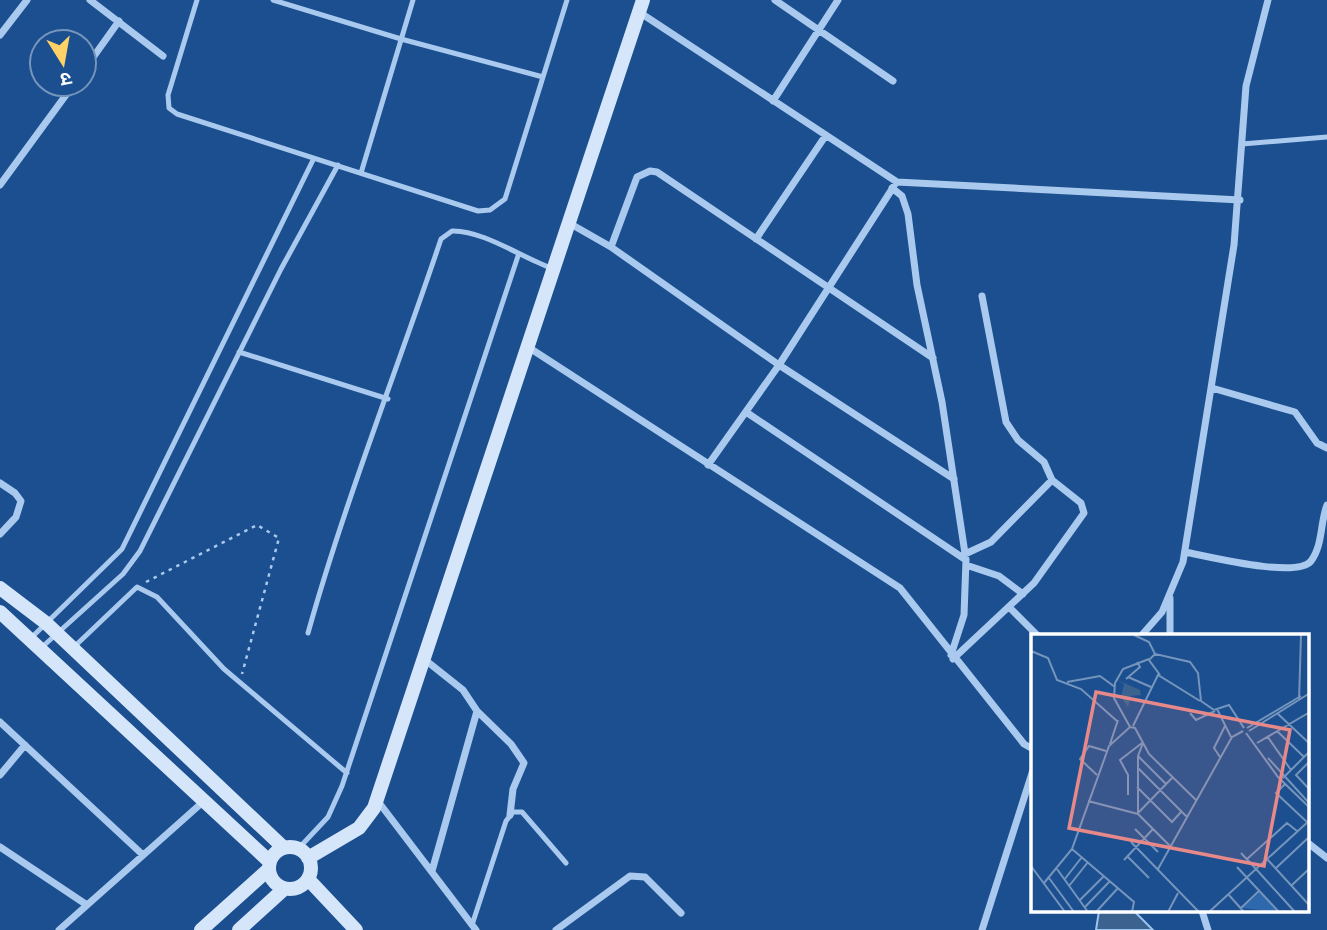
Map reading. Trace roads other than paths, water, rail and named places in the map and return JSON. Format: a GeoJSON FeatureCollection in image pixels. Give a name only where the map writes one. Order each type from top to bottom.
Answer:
{"type":"FeatureCollection","features":[{"type":"Feature","properties":{"kind":"street"},"geometry":{"type":"LineString","coordinates":[[0,35],[27,0]]}},
{"type":"Feature","properties":{"kind":"street"},"geometry":{"type":"LineString","coordinates":[[90,0],[163,56]]}},
{"type":"Feature","properties":{"kind":"street"},"geometry":{"type":"LineString","coordinates":[[775,0],[893,81]]}},
{"type":"Feature","properties":{"kind":"street"},"geometry":{"type":"LineString","coordinates":[[773,100],[838,0]]}},
{"type":"Feature","properties":{"kind":"street"},"geometry":{"type":"LineString","coordinates":[[1143,634],[1170,597],[1185,552],[1240,200],[1246,86],[1268,0]]}},
{"type":"Feature","properties":{"kind":"street"},"geometry":{"type":"LineString","coordinates":[[201,930],[269,865],[359,828],[366,821],[377,799],[641,6],[826,135],[894,185],[902,197],[908,214],[917,285],[954,479],[965,560],[964,615],[952,657]]}},
{"type":"Feature","properties":{"kind":"street"},"geometry":{"type":"LineString","coordinates":[[98,51],[120,21]]}},
{"type":"Feature","properties":{"kind":"street"},"geometry":{"type":"LineString","coordinates":[[0,185],[64,98]]}},
{"type":"Feature","properties":{"kind":"street"},"geometry":{"type":"LineString","coordinates":[[756,239],[826,135]]}},
{"type":"Feature","properties":{"kind":"street"},"geometry":{"type":"LineString","coordinates":[[611,247],[637,177],[650,170],[657,172],[828,290],[933,358]]}},
{"type":"Feature","properties":{"kind":"street"},"geometry":{"type":"LineString","coordinates":[[894,185],[1240,200]]}},
{"type":"Feature","properties":{"kind":"street"},"geometry":{"type":"LineString","coordinates":[[709,465],[779,365],[894,185]]}},
{"type":"Feature","properties":{"kind":"street"},"geometry":{"type":"LineString","coordinates":[[569,223],[611,247],[779,365],[954,479]]}},
{"type":"Feature","properties":{"kind":"street"},"geometry":{"type":"LineString","coordinates":[[952,657],[1023,594],[1084,513],[1081,503],[1052,480],[1044,462],[1018,440],[1006,422],[982,296]]}},
{"type":"Feature","properties":{"kind":"street"},"geometry":{"type":"LineString","coordinates":[[528,346],[900,588],[925,617],[952,657],[1024,744],[1031,748]]}},
{"type":"Feature","properties":{"kind":"street"},"geometry":{"type":"LineString","coordinates":[[1212,388],[1295,412],[1318,443],[1327,448]]}},
{"type":"Feature","properties":{"kind":"street"},"geometry":{"type":"LineString","coordinates":[[746,412],[965,560],[999,576],[1023,594]]}},
{"type":"Feature","properties":{"kind":"street"},"geometry":{"type":"LineString","coordinates":[[965,560],[991,542],[1052,480]]}},
{"type":"Feature","properties":{"kind":"street"},"geometry":{"type":"LineString","coordinates":[[0,482],[21,501],[16,517],[0,534]]}},
{"type":"Feature","properties":{"kind":"street"},"geometry":{"type":"LineString","coordinates":[[1185,552],[1274,568],[1304,567],[1310,563],[1319,542],[1327,505]]}},
{"type":"Feature","properties":{"kind":"street"},"geometry":{"type":"LineString","coordinates":[[0,588],[50,628],[297,852],[311,872],[298,888],[284,889],[239,930]]}},
{"type":"Feature","properties":{"kind":"street"},"geometry":{"type":"LineString","coordinates":[[1170,597],[1170,634]]}},
{"type":"Feature","properties":{"kind":"street"},"geometry":{"type":"LineString","coordinates":[[1009,607],[1036,634]]}},
{"type":"Feature","properties":{"kind":"street"},"geometry":{"type":"LineString","coordinates":[[0,612],[204,801],[269,865],[273,881],[284,889]]}},
{"type":"Feature","properties":{"kind":"street"},"geometry":{"type":"LineString","coordinates":[[424,659],[463,690],[477,711],[511,744],[524,763],[513,789],[510,815]]}},
{"type":"Feature","properties":{"kind":"street"},"geometry":{"type":"LineString","coordinates":[[432,871],[477,711]]}},
{"type":"Feature","properties":{"kind":"street"},"geometry":{"type":"LineString","coordinates":[[0,722],[143,855]]}},
{"type":"Feature","properties":{"kind":"street"},"geometry":{"type":"LineString","coordinates":[[0,775],[25,745]]}},
{"type":"Feature","properties":{"kind":"street"},"geometry":{"type":"LineString","coordinates":[[982,930],[1031,776]]}},
{"type":"Feature","properties":{"kind":"street"},"geometry":{"type":"LineString","coordinates":[[377,799],[474,927]]}},
{"type":"Feature","properties":{"kind":"street"},"geometry":{"type":"LineString","coordinates":[[59,930],[204,801]]}},
{"type":"Feature","properties":{"kind":"street"},"geometry":{"type":"LineString","coordinates":[[1310,845],[1327,858]]}},
{"type":"Feature","properties":{"kind":"street"},"geometry":{"type":"LineString","coordinates":[[0,848],[87,905]]}},
{"type":"Feature","properties":{"kind":"street"},"geometry":{"type":"LineString","coordinates":[[556,930],[630,876],[645,877],[681,913]]}},
{"type":"Feature","properties":{"kind":"street"},"geometry":{"type":"LineString","coordinates":[[308,879],[356,930]]}},
{"type":"Feature","properties":{"kind":"street"},"geometry":{"type":"LineString","coordinates":[[1202,912],[1208,930]]}},
{"type":"Feature","properties":{"kind":"lane"},"geometry":{"type":"LineString","coordinates":[[197,0],[168,94],[169,108],[177,114],[478,211],[500,205],[505,199],[566,0]]}},
{"type":"Feature","properties":{"kind":"lane"},"geometry":{"type":"LineString","coordinates":[[273,0],[401,39],[543,76]]}},
{"type":"Feature","properties":{"kind":"lane"},"geometry":{"type":"LineString","coordinates":[[361,173],[413,0]]}},
{"type":"Feature","properties":{"kind":"lane"},"geometry":{"type":"LineString","coordinates":[[1242,144],[1327,137]]}},
{"type":"Feature","properties":{"kind":"lane"},"geometry":{"type":"LineString","coordinates":[[35,644],[122,549],[314,158]]}},
{"type":"Feature","properties":{"kind":"lane"},"geometry":{"type":"LineString","coordinates":[[35,644],[50,628],[123,574],[140,551],[239,352],[338,165]]}},
{"type":"Feature","properties":{"kind":"lane"},"geometry":{"type":"LineString","coordinates":[[308,634],[330,556],[445,235],[452,231],[473,233],[518,256],[554,269]]}},
{"type":"Feature","properties":{"kind":"lane"},"geometry":{"type":"LineString","coordinates":[[297,852],[328,817],[347,773],[518,256]]}},
{"type":"Feature","properties":{"kind":"lane"},"geometry":{"type":"LineString","coordinates":[[239,352],[388,399]]}},
{"type":"Feature","properties":{"kind":"lane"},"geometry":{"type":"LineString","coordinates":[[72,649],[137,587],[157,597],[224,669],[347,773]]}},
{"type":"Feature","properties":{"kind":"lane"},"geometry":{"type":"LineString","coordinates":[[474,927],[510,815],[517,810],[522,812],[566,863]]}},
{"type":"Feature","properties":{"kind":"water"},"geometry":{"type":"Polygon","coordinates":[[[1099,912],[1135,912],[1153,930],[1096,930],[1099,912]]]}}]}
